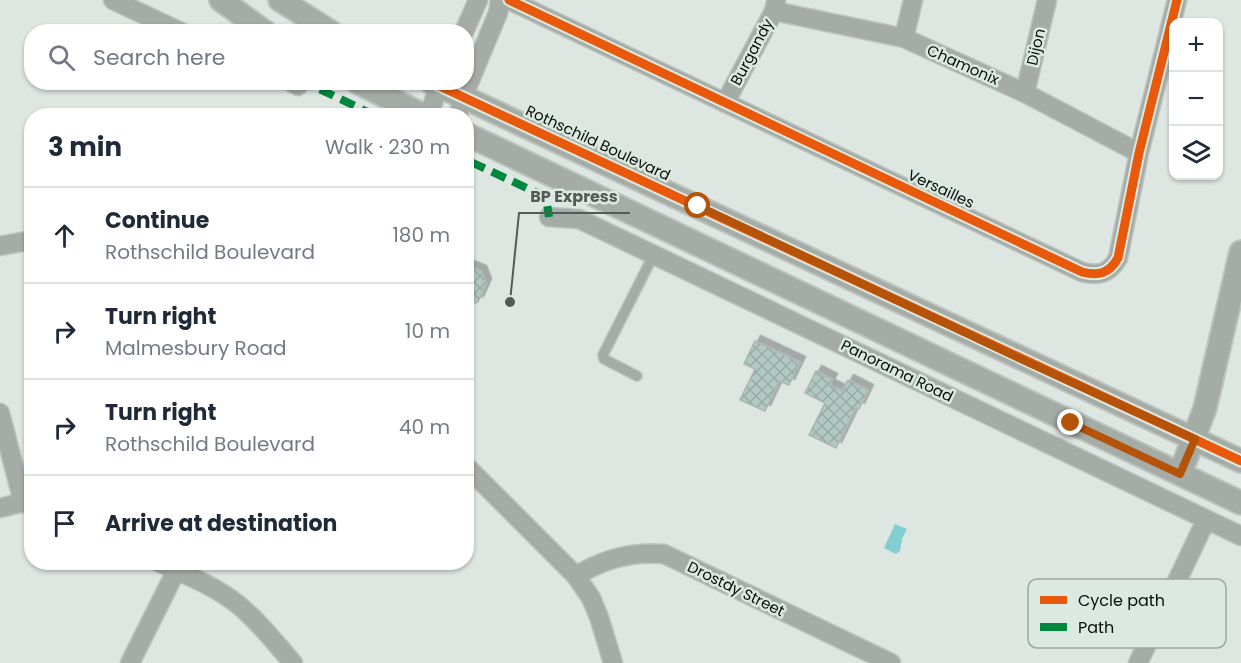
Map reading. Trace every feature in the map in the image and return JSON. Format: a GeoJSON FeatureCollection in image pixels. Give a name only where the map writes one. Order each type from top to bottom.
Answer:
{"type":"FeatureCollection","features":[{"type":"Feature","properties":{"kind":"street"},"geometry":{"type":"LineString","coordinates":[[113,0],[164,24]]}},
{"type":"Feature","properties":{"kind":"street"},"geometry":{"type":"LineString","coordinates":[[221,0],[254,24]]}},
{"type":"Feature","properties":{"kind":"street"},"geometry":{"type":"LineString","coordinates":[[280,0],[318,24]]}},
{"type":"Feature","properties":{"kind":"street"},"geometry":{"type":"LineString","coordinates":[[468,24],[478,0]]}},
{"type":"Feature","properties":{"kind":"street"},"geometry":{"type":"LineString","coordinates":[[474,73],[498,13],[500,0]]}},
{"type":"Feature","properties":{"kind":"street","name":"Versailles"},"geometry":{"type":"LineString","coordinates":[[509,0],[1082,272],[1100,275],[1108,271],[1118,258],[1139,153],[1177,0]]}},
{"type":"Feature","properties":{"kind":"street"},"geometry":{"type":"LineString","coordinates":[[904,38],[913,0]]}},
{"type":"Feature","properties":{"kind":"street","name":"Dijon"},"geometry":{"type":"LineString","coordinates":[[1025,93],[1047,0]]}},
{"type":"Feature","properties":{"kind":"street","name":"Burgandy"},"geometry":{"type":"LineString","coordinates":[[724,103],[776,6]]}},
{"type":"Feature","properties":{"kind":"street","name":"Chamonix"},"geometry":{"type":"LineString","coordinates":[[776,6],[904,38],[1025,93],[1139,153]]}},
{"type":"Feature","properties":{"kind":"street"},"geometry":{"type":"LineString","coordinates":[[373,90],[411,108]]}},
{"type":"Feature","properties":{"kind":"street"},"geometry":{"type":"LineString","coordinates":[[430,108],[436,90]]}},
{"type":"Feature","properties":{"kind":"street","name":"Rothschild Boulevard"},"geometry":{"type":"LineString","coordinates":[[444,90],[461,106]]}},
{"type":"Feature","properties":{"kind":"street"},"geometry":{"type":"LineString","coordinates":[[461,106],[467,90]]}},
{"type":"Feature","properties":{"kind":"street","name":"Rothschild Boulevard"},"geometry":{"type":"LineString","coordinates":[[474,112],[830,268],[1241,461]]}},
{"type":"Feature","properties":{"kind":"street"},"geometry":{"type":"LineString","coordinates":[[474,138],[1241,503]]}},
{"type":"Feature","properties":{"kind":"street","name":"Panorama Road"},"geometry":{"type":"LineString","coordinates":[[549,217],[579,219],[1241,536]]}},
{"type":"Feature","properties":{"kind":"street"},"geometry":{"type":"LineString","coordinates":[[0,246],[24,242]]}},
{"type":"Feature","properties":{"kind":"street"},"geometry":{"type":"LineString","coordinates":[[1180,474],[1195,439],[1216,363],[1241,252]]}},
{"type":"Feature","properties":{"kind":"street"},"geometry":{"type":"LineString","coordinates":[[0,414],[24,494]]}},
{"type":"Feature","properties":{"kind":"street"},"geometry":{"type":"LineString","coordinates":[[474,474],[576,576],[591,598],[613,663]]}},
{"type":"Feature","properties":{"kind":"street"},"geometry":{"type":"LineString","coordinates":[[0,508],[24,504]]}},
{"type":"Feature","properties":{"kind":"street"},"geometry":{"type":"LineString","coordinates":[[1178,579],[1206,520]]}},
{"type":"Feature","properties":{"kind":"street","name":"Drostdy Street"},"geometry":{"type":"LineString","coordinates":[[576,576],[594,565],[617,557],[651,553],[664,554],[891,663]]}},
{"type":"Feature","properties":{"kind":"street"},"geometry":{"type":"LineString","coordinates":[[130,663],[176,571],[235,602],[253,618],[293,663]]}},
{"type":"Feature","properties":{"kind":"street"},"geometry":{"type":"LineString","coordinates":[[1138,663],[1145,648]]}},
{"type":"Feature","properties":{"kind":"lane"},"geometry":{"type":"LineString","coordinates":[[637,376],[604,359],[603,355],[654,254]]}},
{"type":"Feature","properties":{"kind":"water"},"geometry":{"type":"Polygon","coordinates":[[[895,524],[907,529],[900,551],[896,554],[884,548],[895,524]]]}},
{"type":"Feature","properties":{"kind":"building"},"geometry":{"type":"Polygon","coordinates":[[[474,268],[481,271],[486,284],[478,302],[474,303],[474,268]]]}},
{"type":"Feature","properties":{"kind":"building"},"geometry":{"type":"Polygon","coordinates":[[[755,341],[800,362],[789,385],[779,381],[765,411],[740,400],[755,369],[744,364],[755,341]]]}},
{"type":"Feature","properties":{"kind":"building"},"geometry":{"type":"Polygon","coordinates":[[[816,371],[832,379],[829,385],[842,391],[848,380],[868,390],[859,409],[856,407],[836,448],[809,435],[825,403],[805,393],[816,371]]]}},
{"type":"Feature","properties":{"kind":"marked path"},"geometry":{"type":"LineString","coordinates":[[321,90],[359,108]]}},
{"type":"Feature","properties":{"kind":"marked path"},"geometry":{"type":"LineString","coordinates":[[474,163],[546,197],[549,217]]}},
{"type":"Feature","properties":{"kind":"cycle path"},"geometry":{"type":"LineString","coordinates":[[509,0],[1082,272],[1093,274],[1107,271],[1118,258],[1139,153],[1177,0]]}},
{"type":"Feature","properties":{"kind":"cycle path"},"geometry":{"type":"LineString","coordinates":[[448,90],[1241,461]]}},
{"type":"Feature","properties":{"kind":"place","name":"BP Express"},"geometry":{"type":"Point","coordinates":[510,302]}},
{"type":"Feature","properties":{"kind":"route"},"geometry":{"type":"LineString","coordinates":[[698,206],[1195,439],[1180,474],[1071,423]]}}]}
